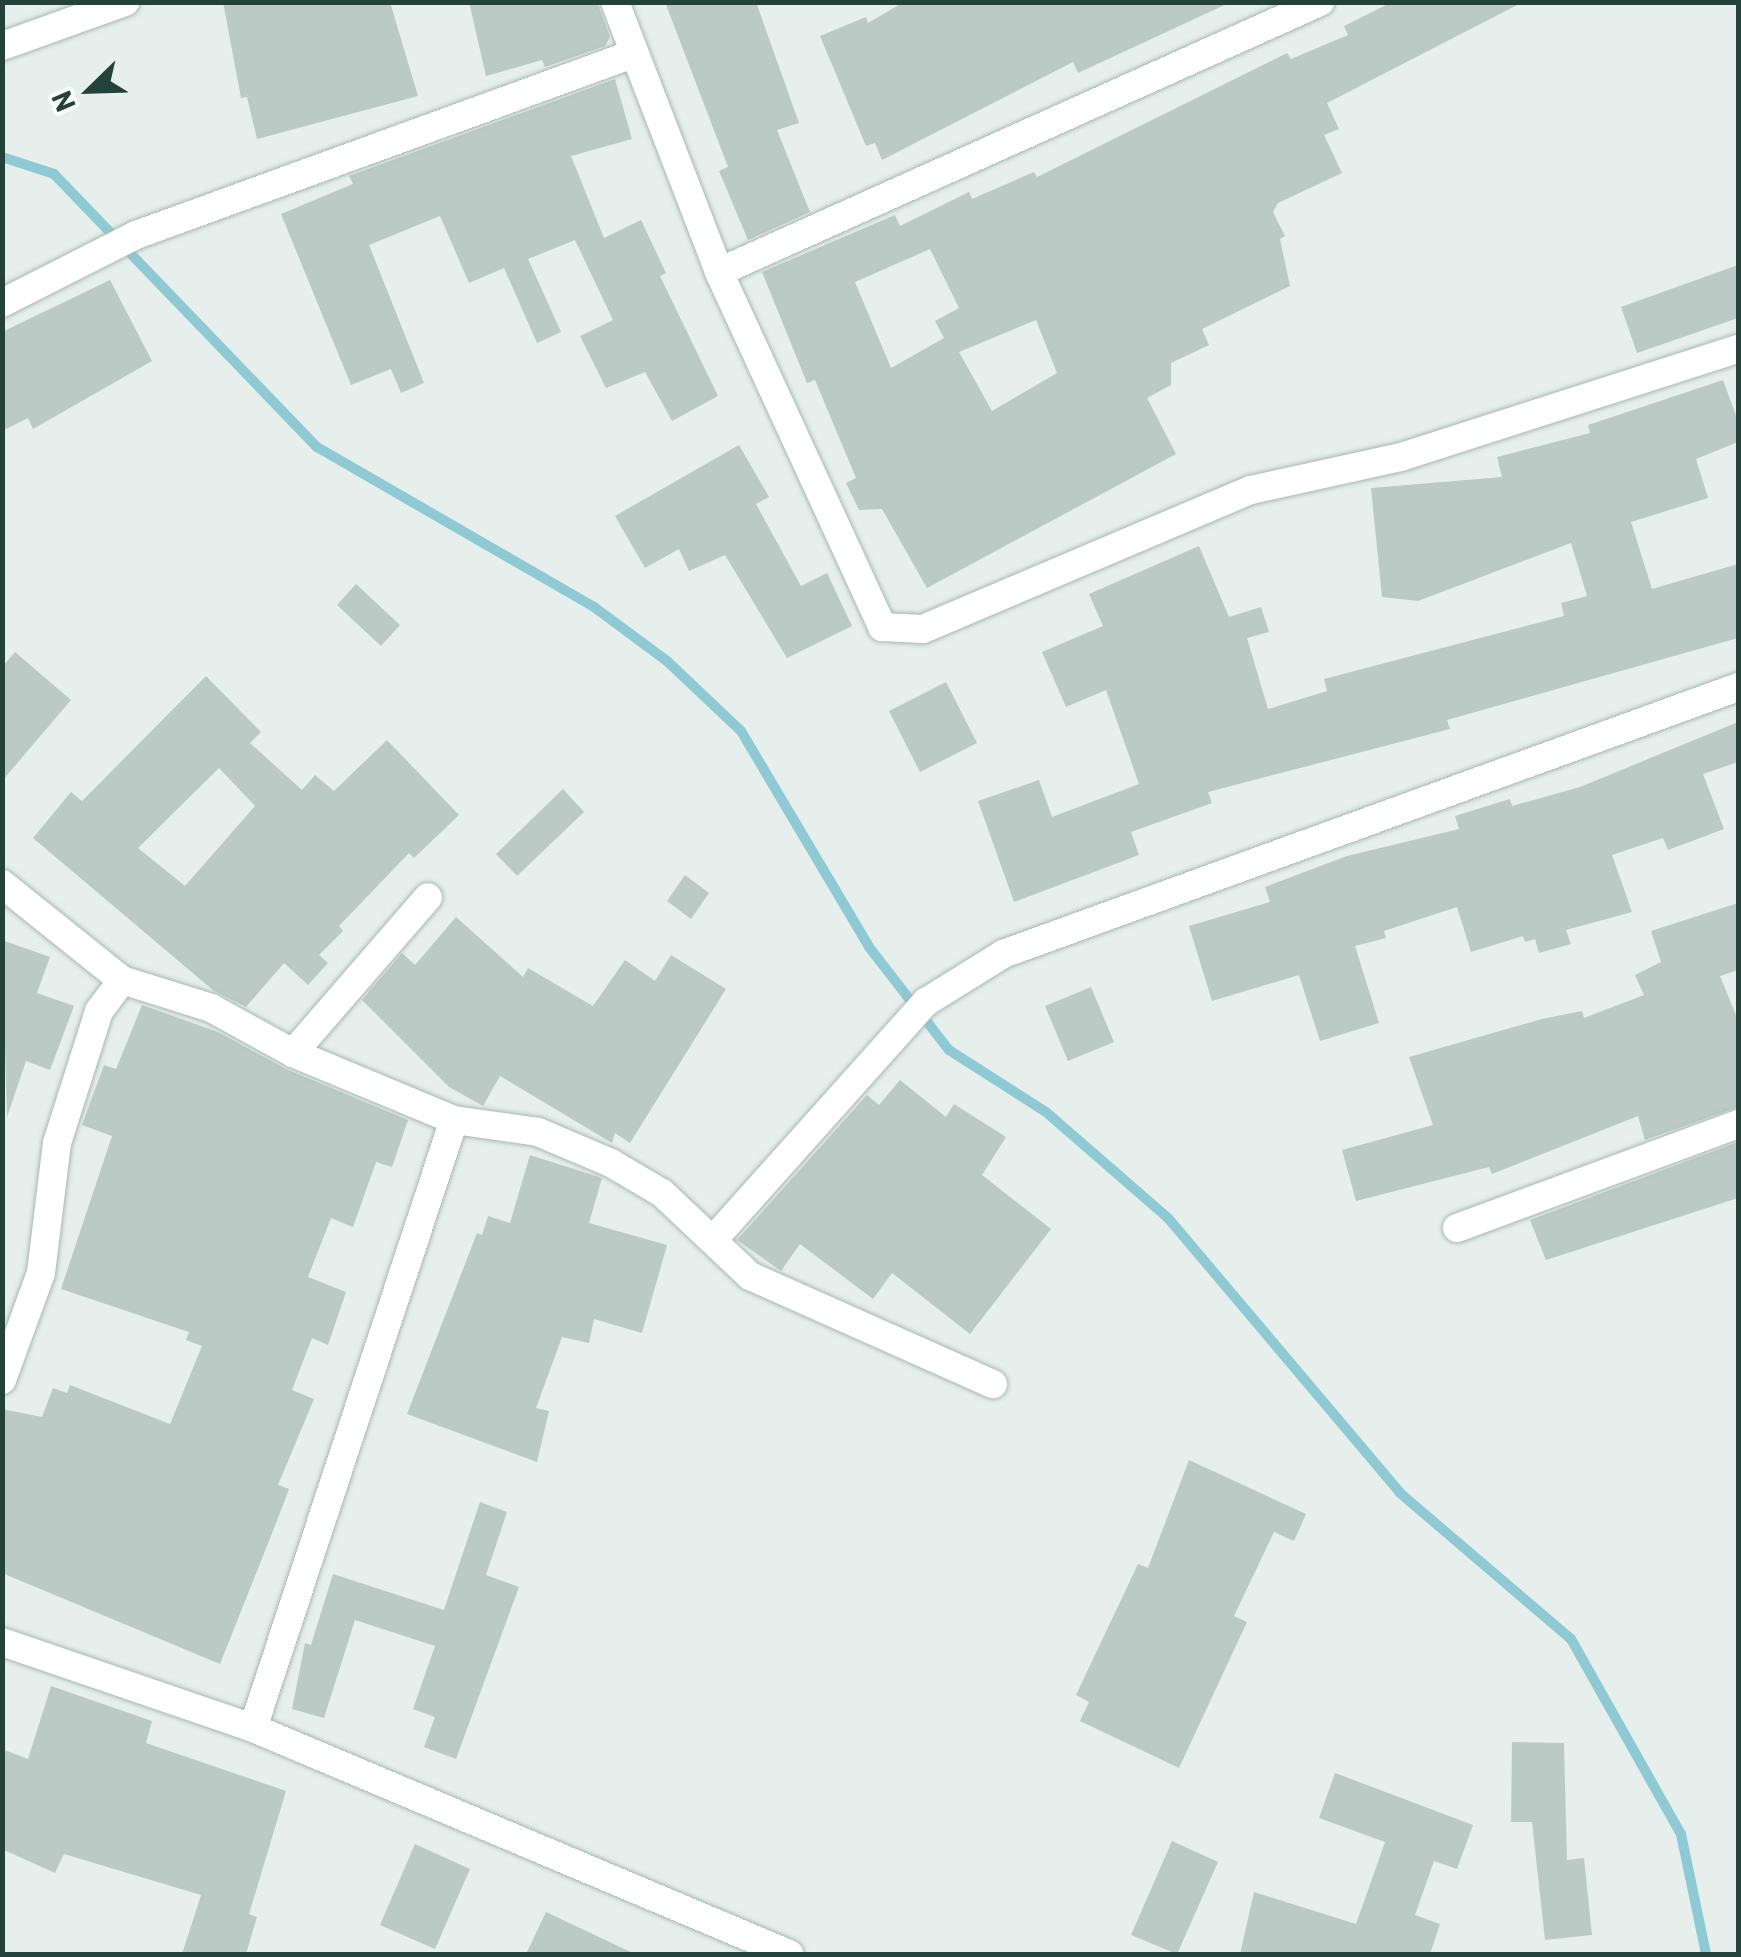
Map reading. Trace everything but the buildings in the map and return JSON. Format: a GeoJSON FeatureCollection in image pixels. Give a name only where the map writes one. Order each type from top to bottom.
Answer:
{"type":"FeatureCollection","features":[{"type":"Feature","properties":{"kind":"street"},"geometry":{"type":"LineString","coordinates":[[2,46],[125,2]]}},
{"type":"Feature","properties":{"kind":"street"},"geometry":{"type":"LineString","coordinates":[[615,2],[719,272],[882,627],[924,629],[1250,490],[1400,457],[1738,349]]}},
{"type":"Feature","properties":{"kind":"street"},"geometry":{"type":"LineString","coordinates":[[719,272],[1320,2]]}},
{"type":"Feature","properties":{"kind":"street"},"geometry":{"type":"LineString","coordinates":[[2,303],[136,235],[634,54]]}},
{"type":"Feature","properties":{"kind":"street"},"geometry":{"type":"LineString","coordinates":[[713,1240],[926,1002],[1003,954],[1063,928],[1738,687]]}},
{"type":"Feature","properties":{"kind":"street"},"geometry":{"type":"LineString","coordinates":[[2,884],[122,980],[212,1008],[293,1052],[454,1120],[538,1132],[612,1164],[662,1193],[750,1276],[993,1384]]}},
{"type":"Feature","properties":{"kind":"street"},"geometry":{"type":"LineString","coordinates":[[293,1052],[428,897]]}},
{"type":"Feature","properties":{"kind":"street"},"geometry":{"type":"LineString","coordinates":[[2,1380],[41,1272],[57,1143],[100,1011],[122,980]]}},
{"type":"Feature","properties":{"kind":"street"},"geometry":{"type":"LineString","coordinates":[[253,1728],[454,1120]]}},
{"type":"Feature","properties":{"kind":"street"},"geometry":{"type":"LineString","coordinates":[[1457,1228],[1738,1124]]}},
{"type":"Feature","properties":{"kind":"street"},"geometry":{"type":"LineString","coordinates":[[2,1642],[253,1728],[605,1881],[789,1954]]}},
{"type":"Feature","properties":{"kind":"waterway"},"geometry":{"type":"LineString","coordinates":[[2,157],[54,174],[317,447],[594,607],[667,661],[741,731],[869,947],[949,1050],[1046,1112],[1168,1218],[1400,1493],[1571,1639],[1681,1834],[1706,1954]]}}]}
